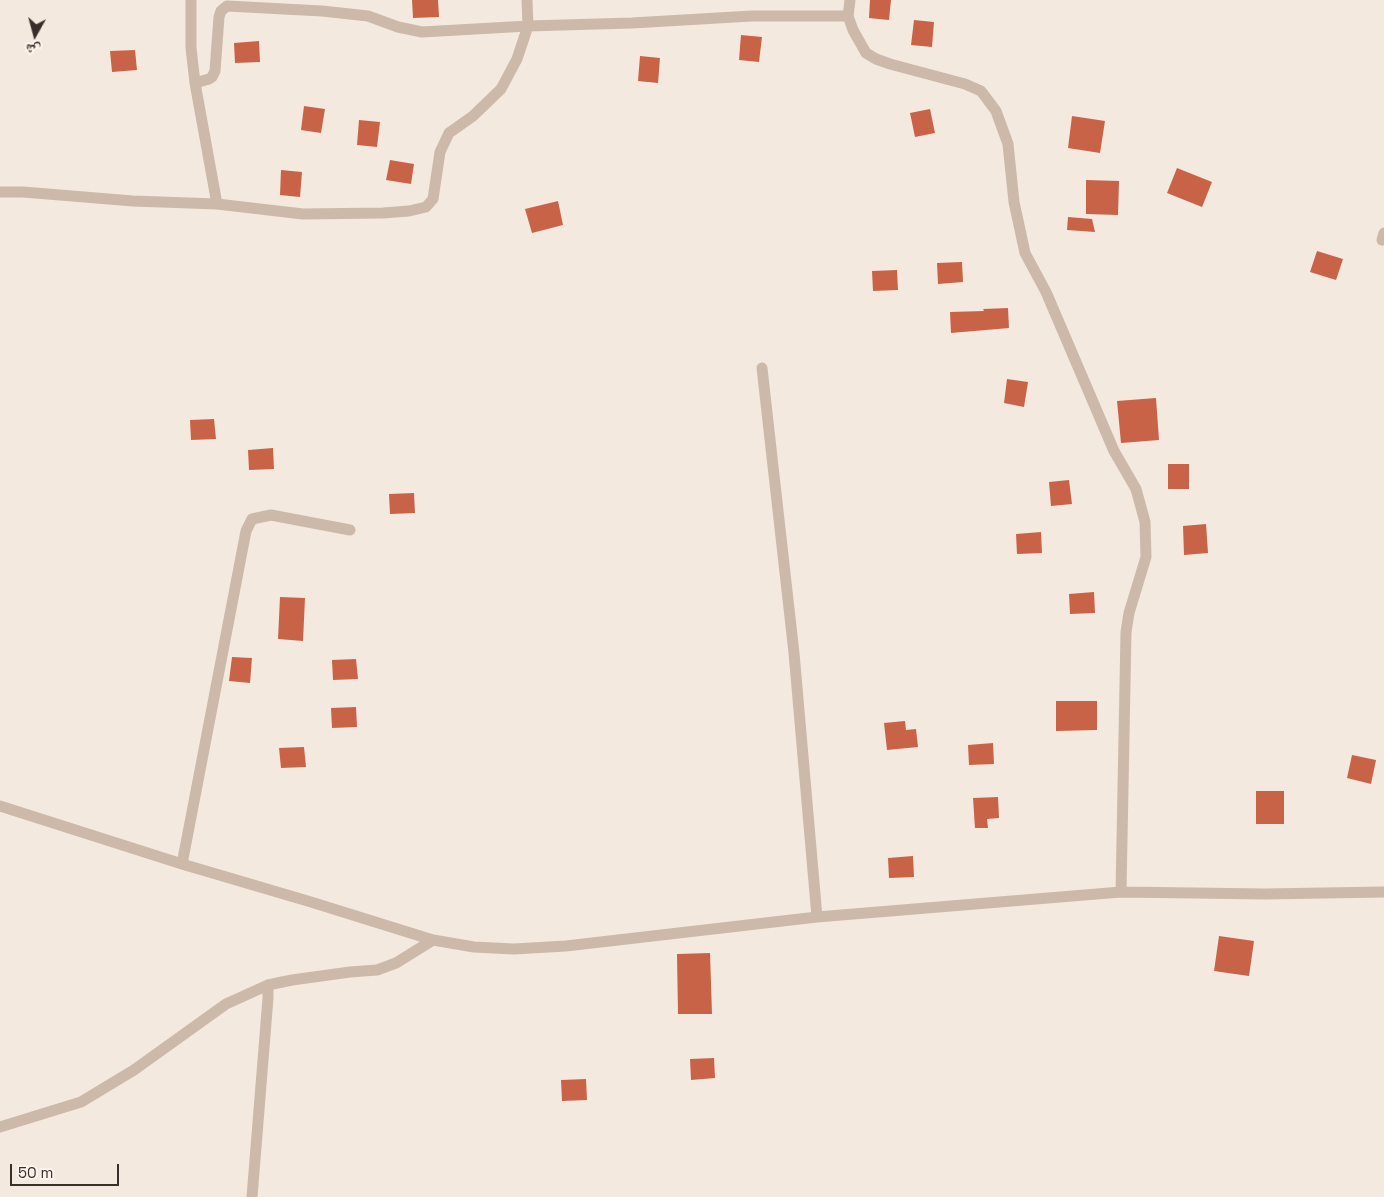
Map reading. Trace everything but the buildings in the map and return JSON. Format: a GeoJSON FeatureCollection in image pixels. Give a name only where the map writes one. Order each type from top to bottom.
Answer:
{"type":"FeatureCollection","features":[{"type":"Feature","properties":{"kind":"street"},"geometry":{"type":"LineString","coordinates":[[192,0],[191,48],[195,83],[217,204]]}},
{"type":"Feature","properties":{"kind":"street"},"geometry":{"type":"LineString","coordinates":[[0,192],[23,192],[134,201],[217,204],[303,214],[382,213],[409,211],[426,207],[433,199],[440,152],[449,134],[473,116],[501,89],[517,59],[528,26],[528,0]]}},
{"type":"Feature","properties":{"kind":"street"},"geometry":{"type":"LineString","coordinates":[[850,0],[848,16],[853,30],[866,53],[890,64],[965,84],[981,92],[996,111],[1008,144],[1014,202],[1025,253],[1046,292],[1114,451],[1136,489],[1145,522],[1146,558],[1129,613],[1126,632],[1121,892]]}},
{"type":"Feature","properties":{"kind":"street"},"geometry":{"type":"LineString","coordinates":[[195,83],[209,79],[215,71],[219,17],[221,10],[227,6],[322,11],[368,16],[398,27],[422,32],[752,16],[848,16]]}},
{"type":"Feature","properties":{"kind":"street"},"geometry":{"type":"LineString","coordinates":[[762,368],[794,653],[817,917]]}},
{"type":"Feature","properties":{"kind":"street"},"geometry":{"type":"LineString","coordinates":[[182,864],[246,531],[252,519],[271,515],[350,530]]}},
{"type":"Feature","properties":{"kind":"street"},"geometry":{"type":"LineString","coordinates":[[0,806],[182,864],[433,940],[474,947],[514,949],[566,946],[817,917],[1121,892],[1265,894],[1384,892]]}},
{"type":"Feature","properties":{"kind":"street"},"geometry":{"type":"LineString","coordinates":[[0,1127],[81,1102],[134,1070],[226,1004],[268,985],[292,980],[377,970],[396,963],[433,940]]}},
{"type":"Feature","properties":{"kind":"street"},"geometry":{"type":"LineString","coordinates":[[252,1197],[268,985]]}}]}
